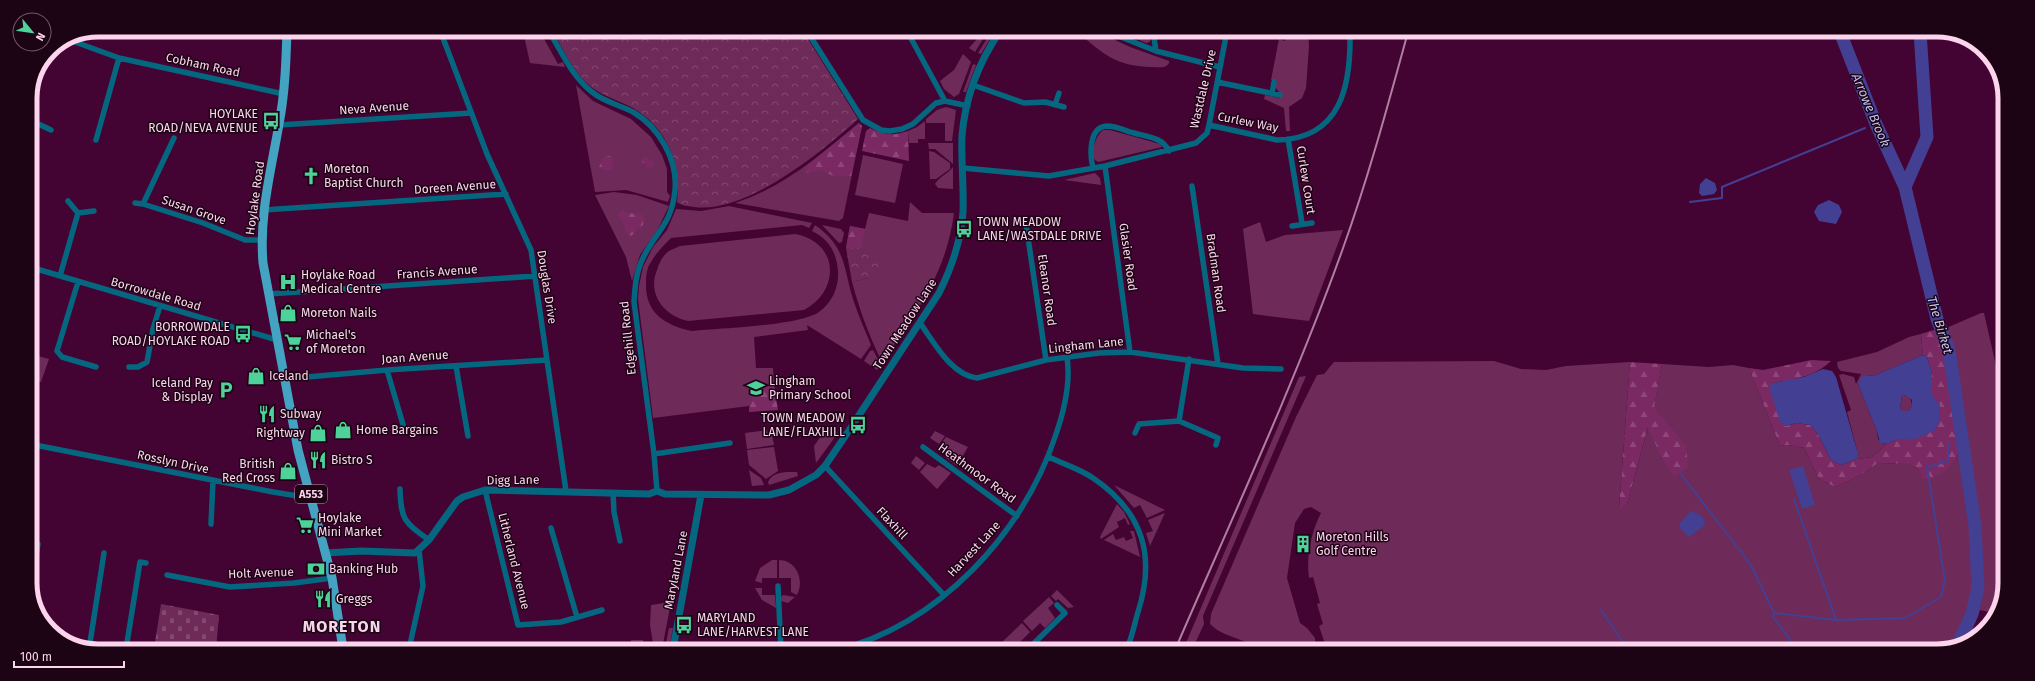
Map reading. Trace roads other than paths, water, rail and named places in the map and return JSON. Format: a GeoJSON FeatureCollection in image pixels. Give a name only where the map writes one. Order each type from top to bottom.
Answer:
{"type":"FeatureCollection","features":[{"type":"Feature","properties":{"kind":"main road","name":"Hoylake Road"},"geometry":{"type":"LineString","coordinates":[[287,37],[284,94],[263,210],[261,240],[268,294],[298,450],[332,578],[342,644]]}},
{"type":"Feature","properties":{"kind":"street","name":"Douglas Drive"},"geometry":{"type":"LineString","coordinates":[[443,37],[487,154],[531,250],[536,276],[566,491]]}},
{"type":"Feature","properties":{"kind":"street","name":"Edgehill Road"},"geometry":{"type":"LineString","coordinates":[[552,37],[573,73],[581,82],[594,93],[633,112],[645,120],[656,131],[673,163],[675,188],[673,204],[662,230],[649,247],[640,265],[635,283],[634,302],[654,454],[657,491]]}},
{"type":"Feature","properties":{"kind":"street"},"geometry":{"type":"LineString","coordinates":[[812,37],[863,120],[881,130],[890,131],[902,129],[913,124],[936,103],[945,101],[968,106]]}},
{"type":"Feature","properties":{"kind":"street"},"geometry":{"type":"LineString","coordinates":[[910,37],[945,101]]}},
{"type":"Feature","properties":{"kind":"street","name":"Town Meadow Lane"},"geometry":{"type":"LineString","coordinates":[[701,495],[740,496],[780,493],[807,481],[825,466],[939,293],[956,253],[962,226],[962,136],[968,106],[973,85],[989,48],[996,37]]}},
{"type":"Feature","properties":{"kind":"street"},"geometry":{"type":"LineString","coordinates":[[1121,37],[1156,51],[1220,67]]}},
{"type":"Feature","properties":{"kind":"street"},"geometry":{"type":"LineString","coordinates":[[1154,37],[1156,51]]}},
{"type":"Feature","properties":{"kind":"street","name":"Wastdale Drive"},"geometry":{"type":"LineString","coordinates":[[963,168],[1049,176],[1105,166],[1196,143],[1202,139],[1209,126],[1226,37]]}},
{"type":"Feature","properties":{"kind":"street","name":"Curlew Way"},"geometry":{"type":"LineString","coordinates":[[1209,126],[1277,140],[1288,140],[1309,134],[1327,122],[1340,104],[1347,82],[1350,58],[1350,37]]}},
{"type":"Feature","properties":{"kind":"street","name":"Cobham Road"},"geometry":{"type":"LineString","coordinates":[[75,42],[119,58],[284,94]]}},
{"type":"Feature","properties":{"kind":"street"},"geometry":{"type":"LineString","coordinates":[[96,140],[119,58]]}},
{"type":"Feature","properties":{"kind":"street"},"geometry":{"type":"LineString","coordinates":[[1217,82],[1280,95]]}},
{"type":"Feature","properties":{"kind":"street"},"geometry":{"type":"LineString","coordinates":[[1272,94],[1274,82]]}},
{"type":"Feature","properties":{"kind":"street"},"geometry":{"type":"LineString","coordinates":[[973,85],[1024,103],[1045,102],[1064,107]]}},
{"type":"Feature","properties":{"kind":"street"},"geometry":{"type":"LineString","coordinates":[[1055,105],[1059,93]]}},
{"type":"Feature","properties":{"kind":"street","name":"Neva Avenue"},"geometry":{"type":"LineString","coordinates":[[279,125],[471,113]]}},
{"type":"Feature","properties":{"kind":"street"},"geometry":{"type":"LineString","coordinates":[[37,123],[51,130]]}},
{"type":"Feature","properties":{"kind":"street"},"geometry":{"type":"LineString","coordinates":[[1092,168],[1090,153],[1095,133],[1102,127],[1112,127],[1161,141],[1169,151]]}},
{"type":"Feature","properties":{"kind":"street","name":"Susan Grove"},"geometry":{"type":"LineString","coordinates":[[143,204],[174,138]]}},
{"type":"Feature","properties":{"kind":"street","name":"Curlew Court"},"geometry":{"type":"LineString","coordinates":[[1288,140],[1302,223]]}},
{"type":"Feature","properties":{"kind":"street","name":"Glasier Road"},"geometry":{"type":"LineString","coordinates":[[1105,166],[1130,352]]}},
{"type":"Feature","properties":{"kind":"street","name":"Bradman Road"},"geometry":{"type":"LineString","coordinates":[[1192,186],[1218,364]]}},
{"type":"Feature","properties":{"kind":"street","name":"Doreen Avenue"},"geometry":{"type":"LineString","coordinates":[[263,210],[506,194]]}},
{"type":"Feature","properties":{"kind":"street"},"geometry":{"type":"LineString","coordinates":[[68,201],[78,213]]}},
{"type":"Feature","properties":{"kind":"street","name":"Susan Grove"},"geometry":{"type":"LineString","coordinates":[[135,203],[143,204],[203,223],[245,240],[261,240]]}},
{"type":"Feature","properties":{"kind":"street"},"geometry":{"type":"LineString","coordinates":[[78,213],[94,211]]}},
{"type":"Feature","properties":{"kind":"street"},"geometry":{"type":"LineString","coordinates":[[60,276],[78,213]]}},
{"type":"Feature","properties":{"kind":"street","name":"Curlew Court"},"geometry":{"type":"LineString","coordinates":[[1292,226],[1302,223],[1312,223]]}},
{"type":"Feature","properties":{"kind":"street","name":"Eleanor Road"},"geometry":{"type":"LineString","coordinates":[[1026,224],[1046,360]]}},
{"type":"Feature","properties":{"kind":"street","name":"Borrowdale Road"},"geometry":{"type":"LineString","coordinates":[[37,269],[277,340]]}},
{"type":"Feature","properties":{"kind":"street","name":"Francis Avenue"},"geometry":{"type":"LineString","coordinates":[[268,294],[536,276]]}},
{"type":"Feature","properties":{"kind":"street"},"geometry":{"type":"LineString","coordinates":[[78,282],[57,351],[62,357],[96,367]]}},
{"type":"Feature","properties":{"kind":"street"},"geometry":{"type":"LineString","coordinates":[[129,367],[138,367],[147,362],[153,329],[160,306]]}},
{"type":"Feature","properties":{"kind":"street","name":"Lingham Lane"},"geometry":{"type":"LineString","coordinates":[[920,322],[952,364],[967,377],[977,378],[1046,360],[1130,352],[1189,359],[1243,368],[1281,369]]}},
{"type":"Feature","properties":{"kind":"street","name":"Harvest Lane"},"geometry":{"type":"LineString","coordinates":[[855,644],[873,638],[898,625],[944,595],[995,546],[1017,516],[1049,457],[1064,406],[1068,384],[1067,357]]}},
{"type":"Feature","properties":{"kind":"street"},"geometry":{"type":"LineString","coordinates":[[1179,421],[1189,359]]}},
{"type":"Feature","properties":{"kind":"street","name":"Joan Avenue"},"geometry":{"type":"LineString","coordinates":[[284,379],[387,370],[547,360]]}},
{"type":"Feature","properties":{"kind":"street"},"geometry":{"type":"LineString","coordinates":[[456,366],[468,436]]}},
{"type":"Feature","properties":{"kind":"street"},"geometry":{"type":"LineString","coordinates":[[387,370],[404,428]]}},
{"type":"Feature","properties":{"kind":"street"},"geometry":{"type":"LineString","coordinates":[[1135,433],[1138,424],[1179,421],[1218,438],[1216,444]]}},
{"type":"Feature","properties":{"kind":"street"},"geometry":{"type":"LineString","coordinates":[[654,454],[730,444]]}},
{"type":"Feature","properties":{"kind":"street","name":"Rosslyn Drive"},"geometry":{"type":"LineString","coordinates":[[37,445],[213,481],[304,497],[311,495]]}},
{"type":"Feature","properties":{"kind":"street","name":"Heathmoor Road"},"geometry":{"type":"LineString","coordinates":[[923,447],[1017,516]]}},
{"type":"Feature","properties":{"kind":"street"},"geometry":{"type":"LineString","coordinates":[[1049,457],[1092,477],[1120,499],[1131,514],[1139,530],[1146,555],[1145,578],[1141,601],[1128,644]]}},
{"type":"Feature","properties":{"kind":"street","name":"Flaxhill"},"geometry":{"type":"LineString","coordinates":[[825,466],[944,595]]}},
{"type":"Feature","properties":{"kind":"street"},"geometry":{"type":"LineString","coordinates":[[211,524],[213,481]]}},
{"type":"Feature","properties":{"kind":"street"},"geometry":{"type":"LineString","coordinates":[[400,489],[401,510],[404,520],[429,540]]}},
{"type":"Feature","properties":{"kind":"street","name":"Digg Lane"},"geometry":{"type":"LineString","coordinates":[[419,550],[429,540],[458,501],[463,497],[485,490],[649,494],[657,491],[665,494],[701,495]]}},
{"type":"Feature","properties":{"kind":"street","name":"Litherland Avenue"},"geometry":{"type":"LineString","coordinates":[[485,490],[518,625],[548,624],[602,610]]}},
{"type":"Feature","properties":{"kind":"street"},"geometry":{"type":"LineString","coordinates":[[613,493],[614,512],[620,541]]}},
{"type":"Feature","properties":{"kind":"street","name":"Maryland Lane"},"geometry":{"type":"LineString","coordinates":[[674,644],[701,495]]}},
{"type":"Feature","properties":{"kind":"street"},"geometry":{"type":"LineString","coordinates":[[551,528],[577,617]]}},
{"type":"Feature","properties":{"kind":"street"},"geometry":{"type":"LineString","coordinates":[[37,550],[38,544]]}},
{"type":"Feature","properties":{"kind":"street"},"geometry":{"type":"LineString","coordinates":[[326,552],[373,551],[415,553],[419,550],[423,586],[410,644]]}},
{"type":"Feature","properties":{"kind":"street"},"geometry":{"type":"LineString","coordinates":[[90,643],[104,553]]}},
{"type":"Feature","properties":{"kind":"street"},"geometry":{"type":"LineString","coordinates":[[127,644],[140,562],[146,563]]}},
{"type":"Feature","properties":{"kind":"street","name":"Holt Avenue"},"geometry":{"type":"LineString","coordinates":[[167,575],[230,587],[283,584],[332,578]]}},
{"type":"Feature","properties":{"kind":"street"},"geometry":{"type":"LineString","coordinates":[[778,586],[781,644]]}},
{"type":"Feature","properties":{"kind":"street"},"geometry":{"type":"LineString","coordinates":[[1033,644],[1065,613],[1057,605]]}},
{"type":"Feature","properties":{"kind":"waterway","name":"The Birket"},"geometry":{"type":"LineString","coordinates":[[1842,37],[1876,124],[1905,187],[1937,319],[1949,350],[1975,526],[1978,587],[1972,614],[1960,640]]}},
{"type":"Feature","properties":{"kind":"waterway","name":"The Birket"},"geometry":{"type":"LineString","coordinates":[[1905,187],[1927,137],[1920,37]]}},
{"type":"Feature","properties":{"kind":"waterway","name":"Arrowe Brook"},"geometry":{"type":"LineString","coordinates":[[1690,202],[1722,198],[1722,187],[1865,128]]}},
{"type":"Feature","properties":{"kind":"waterway"},"geometry":{"type":"LineString","coordinates":[[1794,644],[1773,617],[1774,613],[1836,620],[1905,618],[1941,597],[1945,581],[1927,467],[1948,461],[1948,442]]}},
{"type":"Feature","properties":{"kind":"waterway"},"geometry":{"type":"LineString","coordinates":[[1680,473],[1751,565],[1774,613]]}},
{"type":"Feature","properties":{"kind":"waterway"},"geometry":{"type":"LineString","coordinates":[[1794,499],[1836,620]]}},
{"type":"Feature","properties":{"kind":"waterway"},"geometry":{"type":"LineString","coordinates":[[1601,610],[1624,644]]}},
{"type":"Feature","properties":{"kind":"railway"},"geometry":{"type":"LineString","coordinates":[[1178,644],[1262,452],[1323,302],[1360,197],[1407,37]]}},
{"type":"Feature","properties":{"kind":"place","name":"HOYLAKE ROAD/NEVA AVENUE"},"geometry":{"type":"Point","coordinates":[271,121]}},
{"type":"Feature","properties":{"kind":"place","name":"Moreton Baptist Church"},"geometry":{"type":"Point","coordinates":[311,176]}},
{"type":"Feature","properties":{"kind":"place","name":"TOWN MEADOW LANE/WASTDALE DRIVE"},"geometry":{"type":"Point","coordinates":[964,229]}},
{"type":"Feature","properties":{"kind":"place","name":"Hoylake Road Medical Centre"},"geometry":{"type":"Point","coordinates":[288,282]}},
{"type":"Feature","properties":{"kind":"place","name":"Moreton Nails"},"geometry":{"type":"Point","coordinates":[288,313]}},
{"type":"Feature","properties":{"kind":"place","name":"BORROWDALE ROAD/HOYLAKE ROAD"},"geometry":{"type":"Point","coordinates":[243,334]}},
{"type":"Feature","properties":{"kind":"place","name":"Michael's of Moreton"},"geometry":{"type":"Point","coordinates":[293,342]}},
{"type":"Feature","properties":{"kind":"place","name":"Iceland"},"geometry":{"type":"Point","coordinates":[256,376]}},
{"type":"Feature","properties":{"kind":"place","name":"Lingham Primary School"},"geometry":{"type":"Point","coordinates":[756,388]}},
{"type":"Feature","properties":{"kind":"place","name":"Iceland Pay & Display"},"geometry":{"type":"Point","coordinates":[226,390]}},
{"type":"Feature","properties":{"kind":"place","name":"Subway"},"geometry":{"type":"Point","coordinates":[267,414]}},
{"type":"Feature","properties":{"kind":"place","name":"TOWN MEADOW LANE/FLAXHILL"},"geometry":{"type":"Point","coordinates":[858,425]}},
{"type":"Feature","properties":{"kind":"place","name":"Home Bargains"},"geometry":{"type":"Point","coordinates":[343,430]}},
{"type":"Feature","properties":{"kind":"place","name":"Rightway"},"geometry":{"type":"Point","coordinates":[318,433]}},
{"type":"Feature","properties":{"kind":"place","name":"Bistro S"},"geometry":{"type":"Point","coordinates":[318,460]}},
{"type":"Feature","properties":{"kind":"place","name":"British Red Cross"},"geometry":{"type":"Point","coordinates":[288,471]}},
{"type":"Feature","properties":{"kind":"place","name":"Hoylake Mini Market"},"geometry":{"type":"Point","coordinates":[305,525]}},
{"type":"Feature","properties":{"kind":"place","name":"Moreton Hills Golf Centre"},"geometry":{"type":"Point","coordinates":[1303,544]}},
{"type":"Feature","properties":{"kind":"place","name":"Banking Hub"},"geometry":{"type":"Point","coordinates":[316,569]}},
{"type":"Feature","properties":{"kind":"place","name":"Greggs"},"geometry":{"type":"Point","coordinates":[323,599]}},
{"type":"Feature","properties":{"kind":"place","name":"MARYLAND LANE/HARVEST LANE"},"geometry":{"type":"Point","coordinates":[684,625]}},
{"type":"Feature","properties":{"kind":"district","name":"MORETON"},"geometry":{"type":"Point","coordinates":[342,626]}}]}
